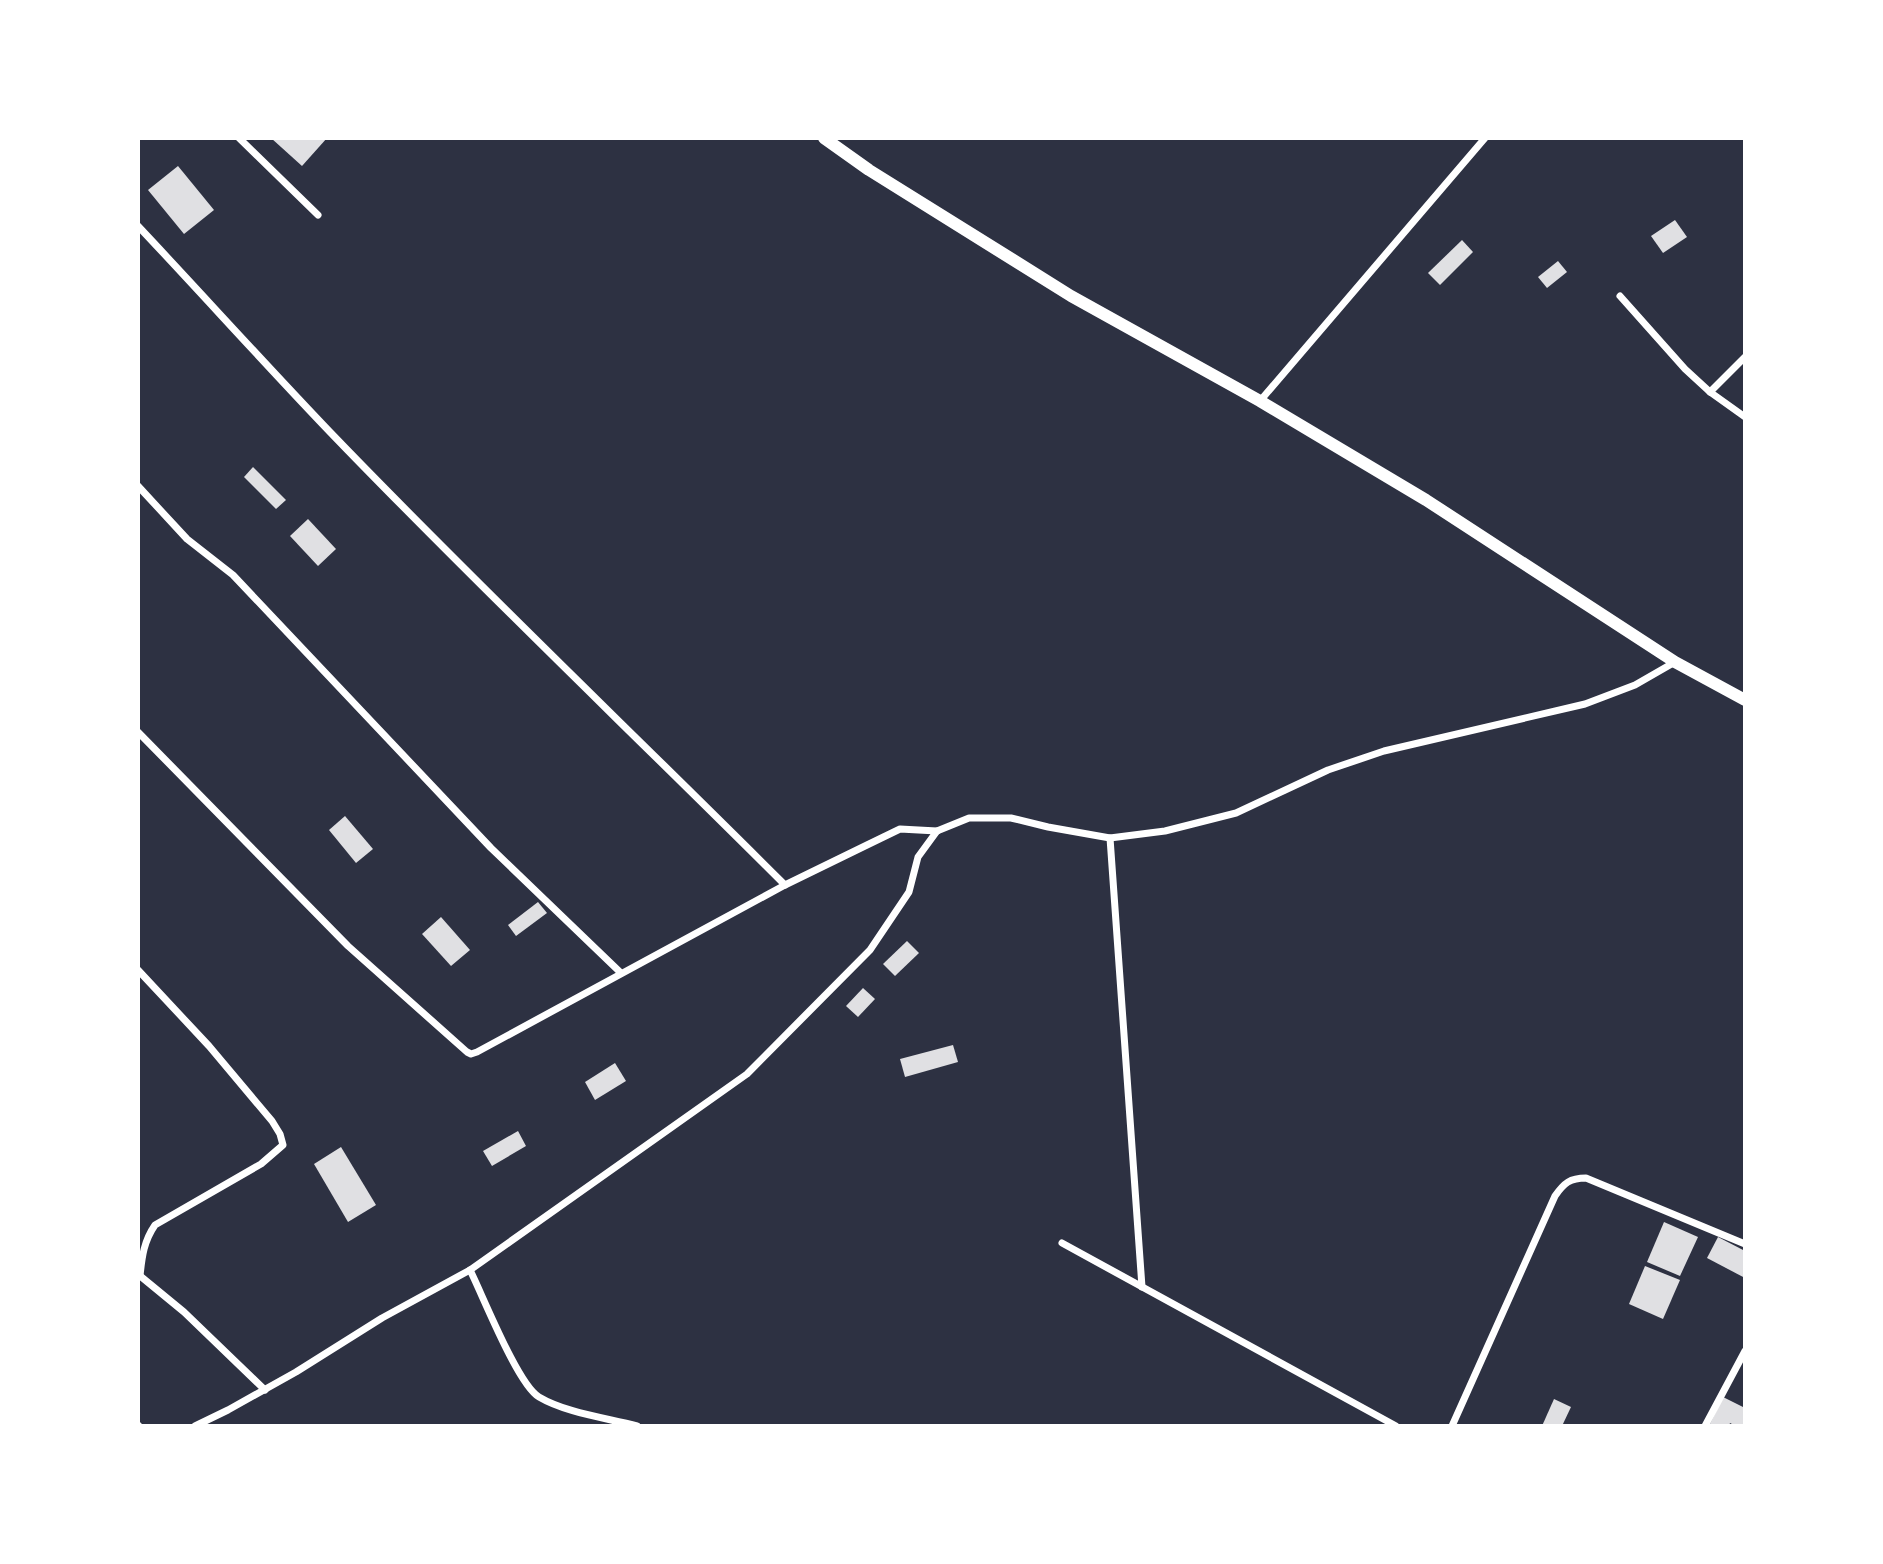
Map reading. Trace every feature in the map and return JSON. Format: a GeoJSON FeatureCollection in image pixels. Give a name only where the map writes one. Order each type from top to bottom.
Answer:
{"type":"FeatureCollection","features":[{"type":"Feature","properties":{"kind":"main road"},"geometry":{"type":"LineString","coordinates":[[824,138],[869,170],[1071,296],[1260,401],[1426,500],[1675,662],[1745,700]]}},
{"type":"Feature","properties":{"kind":"street"},"geometry":{"type":"LineString","coordinates":[[239,138],[318,215]]}},
{"type":"Feature","properties":{"kind":"street"},"geometry":{"type":"LineString","coordinates":[[1260,401],[1485,138]]}},
{"type":"Feature","properties":{"kind":"street"},"geometry":{"type":"LineString","coordinates":[[138,226],[330,431],[526,631],[785,885]]}},
{"type":"Feature","properties":{"kind":"street"},"geometry":{"type":"LineString","coordinates":[[1620,296],[1685,369],[1710,392],[1745,417]]}},
{"type":"Feature","properties":{"kind":"street"},"geometry":{"type":"LineString","coordinates":[[1710,392],[1745,358]]}},
{"type":"Feature","properties":{"kind":"street"},"geometry":{"type":"LineString","coordinates":[[138,486],[187,539],[233,575],[491,848],[621,973]]}},
{"type":"Feature","properties":{"kind":"street"},"geometry":{"type":"LineString","coordinates":[[138,732],[348,946],[471,1054],[785,885],[900,830],[937,831],[969,818],[1010,818],[1110,838],[1164,831],[1236,813],[1328,770],[1384,751],[1585,704],[1635,685],[1675,662]]}},
{"type":"Feature","properties":{"kind":"street"},"geometry":{"type":"LineString","coordinates":[[195,1426],[265,1390],[382,1318],[470,1270],[747,1074],[870,950],[909,892],[918,857],[937,831]]}},
{"type":"Feature","properties":{"kind":"street"},"geometry":{"type":"LineString","coordinates":[[1110,838],[1142,1287]]}},
{"type":"Feature","properties":{"kind":"street"},"geometry":{"type":"LineString","coordinates":[[138,970],[209,1046],[280,1134],[283,1145],[261,1164],[155,1225],[142,1249],[139,1275],[184,1312],[265,1390]]}},
{"type":"Feature","properties":{"kind":"street"},"geometry":{"type":"LineString","coordinates":[[1452,1426],[1562,1185],[1575,1178],[1586,1178],[1745,1244]]}},
{"type":"Feature","properties":{"kind":"street"},"geometry":{"type":"LineString","coordinates":[[1062,1243],[1396,1426]]}},
{"type":"Feature","properties":{"kind":"street"},"geometry":{"type":"LineString","coordinates":[[470,1270],[521,1377],[536,1396],[560,1406],[637,1426]]}},
{"type":"Feature","properties":{"kind":"street"},"geometry":{"type":"LineString","coordinates":[[1705,1426],[1745,1351]]}},
{"type":"Feature","properties":{"kind":"building"},"geometry":{"type":"Polygon","coordinates":[[[271,138],[327,138],[302,166],[271,138]]]}},
{"type":"Feature","properties":{"kind":"building"},"geometry":{"type":"Polygon","coordinates":[[[178,166],[214,210],[184,234],[148,190],[178,166]]]}},
{"type":"Feature","properties":{"kind":"building"},"geometry":{"type":"Polygon","coordinates":[[[1675,220],[1687,237],[1663,253],[1651,236],[1675,220]]]}},
{"type":"Feature","properties":{"kind":"building"},"geometry":{"type":"Polygon","coordinates":[[[1462,240],[1473,252],[1440,285],[1428,273],[1462,240]]]}},
{"type":"Feature","properties":{"kind":"building"},"geometry":{"type":"Polygon","coordinates":[[[1558,261],[1567,272],[1547,288],[1538,277],[1558,261]]]}},
{"type":"Feature","properties":{"kind":"building"},"geometry":{"type":"Polygon","coordinates":[[[253,467],[286,500],[276,509],[244,477],[253,467]]]}},
{"type":"Feature","properties":{"kind":"building"},"geometry":{"type":"Polygon","coordinates":[[[308,519],[336,549],[318,566],[290,536],[308,519]]]}},
{"type":"Feature","properties":{"kind":"building"},"geometry":{"type":"Polygon","coordinates":[[[345,816],[373,849],[356,863],[329,830],[345,816]]]}},
{"type":"Feature","properties":{"kind":"building"},"geometry":{"type":"Polygon","coordinates":[[[538,902],[547,913],[516,936],[508,925],[538,902]]]}},
{"type":"Feature","properties":{"kind":"building"},"geometry":{"type":"Polygon","coordinates":[[[441,917],[470,950],[451,966],[422,934],[441,917]]]}},
{"type":"Feature","properties":{"kind":"building"},"geometry":{"type":"Polygon","coordinates":[[[907,941],[919,953],[895,976],[883,964],[907,941]]]}},
{"type":"Feature","properties":{"kind":"building"},"geometry":{"type":"Polygon","coordinates":[[[863,988],[875,999],[858,1017],[846,1006],[863,988]]]}},
{"type":"Feature","properties":{"kind":"building"},"geometry":{"type":"Polygon","coordinates":[[[953,1045],[958,1062],[905,1077],[900,1059],[953,1045]]]}},
{"type":"Feature","properties":{"kind":"building"},"geometry":{"type":"Polygon","coordinates":[[[615,1063],[626,1081],[595,1100],[585,1082],[615,1063]]]}},
{"type":"Feature","properties":{"kind":"building"},"geometry":{"type":"Polygon","coordinates":[[[518,1131],[526,1146],[492,1166],[483,1151],[518,1131]]]}},
{"type":"Feature","properties":{"kind":"building"},"geometry":{"type":"Polygon","coordinates":[[[341,1147],[376,1205],[348,1222],[314,1164],[341,1147]]]}},
{"type":"Feature","properties":{"kind":"building"},"geometry":{"type":"Polygon","coordinates":[[[1664,1222],[1698,1237],[1680,1276],[1647,1262],[1664,1222]]]}},
{"type":"Feature","properties":{"kind":"building"},"geometry":{"type":"Polygon","coordinates":[[[1718,1237],[1745,1251],[1745,1278],[1707,1258],[1718,1237]]]}},
{"type":"Feature","properties":{"kind":"building"},"geometry":{"type":"Polygon","coordinates":[[[1645,1266],[1680,1280],[1663,1319],[1629,1304],[1645,1266]]]}},
{"type":"Feature","properties":{"kind":"building"},"geometry":{"type":"Polygon","coordinates":[[[1723,1397],[1745,1408],[1745,1426],[1730,1423],[1729,1426],[1709,1426],[1723,1397]]]}},
{"type":"Feature","properties":{"kind":"building"},"geometry":{"type":"Polygon","coordinates":[[[1554,1399],[1571,1407],[1562,1426],[1542,1426],[1554,1399]]]}}]}
